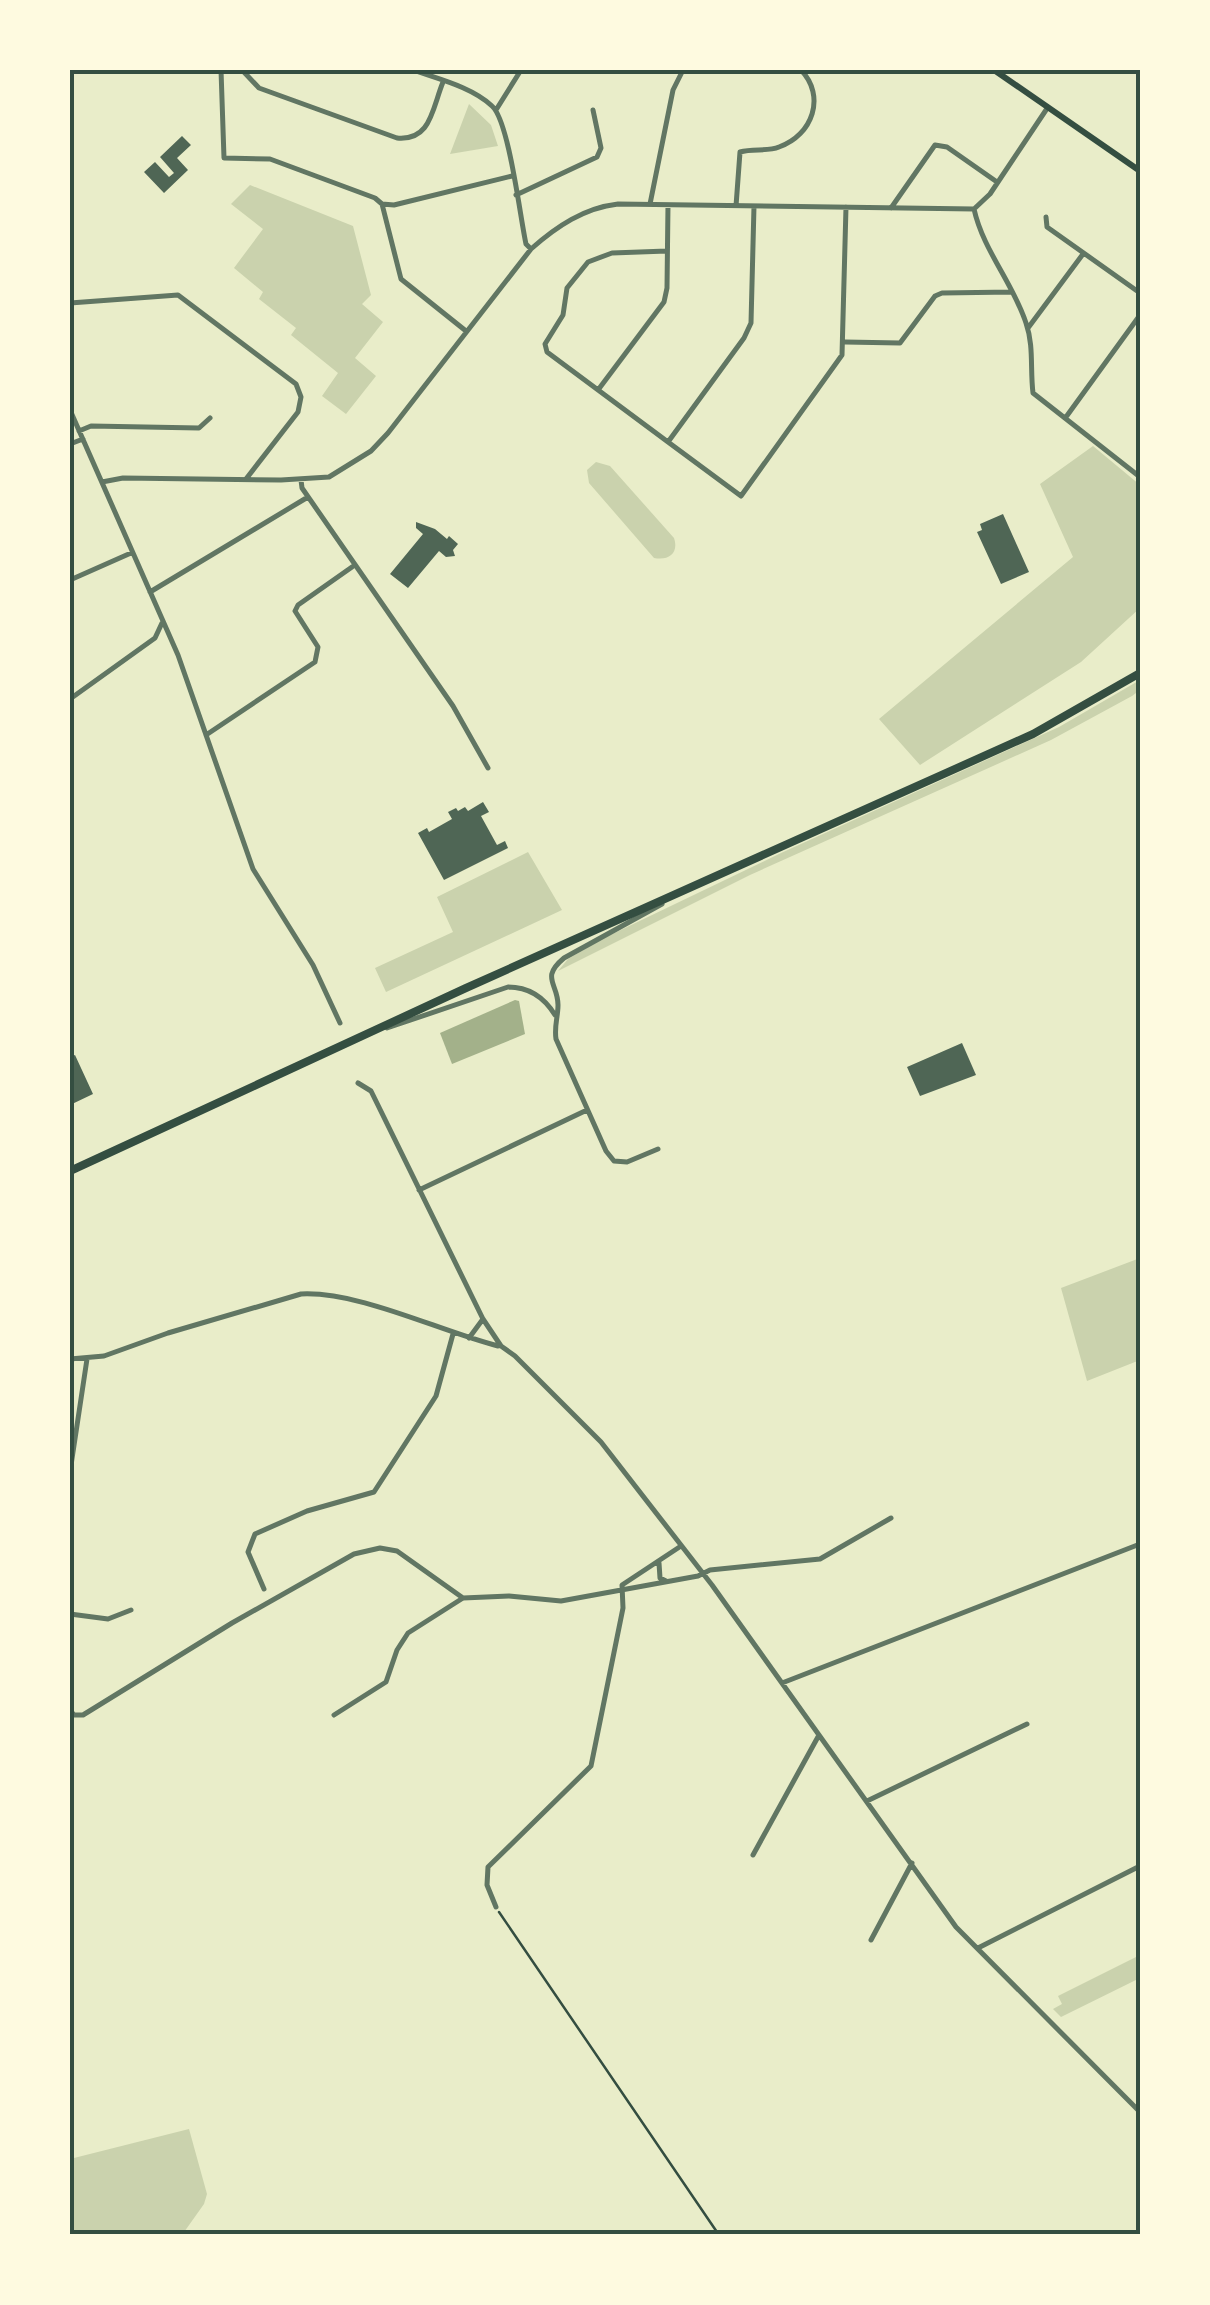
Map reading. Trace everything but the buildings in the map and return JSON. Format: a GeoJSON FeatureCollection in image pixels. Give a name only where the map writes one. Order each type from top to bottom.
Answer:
{"type":"FeatureCollection","features":[{"type":"Feature","properties":{"kind":"main road"},"geometry":{"type":"LineString","coordinates":[[994,70],[1140,171]]}},
{"type":"Feature","properties":{"kind":"main road"},"geometry":{"type":"LineString","coordinates":[[70,1171],[1034,734],[1140,672]]}},
{"type":"Feature","properties":{"kind":"street"},"geometry":{"type":"LineString","coordinates":[[221,70],[224,158],[270,159],[375,198],[382,204],[401,279],[466,331]]}},
{"type":"Feature","properties":{"kind":"street"},"geometry":{"type":"LineString","coordinates":[[242,70],[259,88],[397,138],[410,139],[420,136],[425,128],[443,82]]}},
{"type":"Feature","properties":{"kind":"street"},"geometry":{"type":"LineString","coordinates":[[413,70],[470,92],[496,110],[504,128],[526,244],[531,249]]}},
{"type":"Feature","properties":{"kind":"street"},"geometry":{"type":"LineString","coordinates":[[496,110],[521,70]]}},
{"type":"Feature","properties":{"kind":"street"},"geometry":{"type":"LineString","coordinates":[[650,204],[674,90],[683,70]]}},
{"type":"Feature","properties":{"kind":"street"},"geometry":{"type":"LineString","coordinates":[[736,206],[740,152],[781,147],[799,135],[810,119],[815,96],[801,70]]}},
{"type":"Feature","properties":{"kind":"street"},"geometry":{"type":"LineString","coordinates":[[102,482],[123,478],[329,477],[371,451],[531,249],[568,220],[600,206],[650,204],[974,208],[997,182],[1048,107]]}},
{"type":"Feature","properties":{"kind":"street"},"geometry":{"type":"LineString","coordinates":[[516,195],[596,157],[601,148],[593,110]]}},
{"type":"Feature","properties":{"kind":"street"},"geometry":{"type":"LineString","coordinates":[[891,208],[935,145],[946,147],[997,182]]}},
{"type":"Feature","properties":{"kind":"street"},"geometry":{"type":"LineString","coordinates":[[382,204],[394,205],[512,176]]}},
{"type":"Feature","properties":{"kind":"street"},"geometry":{"type":"LineString","coordinates":[[598,390],[664,302],[668,205]]}},
{"type":"Feature","properties":{"kind":"street"},"geometry":{"type":"LineString","coordinates":[[668,442],[751,324],[754,206]]}},
{"type":"Feature","properties":{"kind":"street"},"geometry":{"type":"LineString","coordinates":[[667,252],[632,251],[600,257],[580,269],[567,288],[563,316],[546,340],[545,348],[741,496],[839,364],[845,342],[846,207]]}},
{"type":"Feature","properties":{"kind":"street"},"geometry":{"type":"LineString","coordinates":[[974,208],[980,230],[1028,328],[1033,393],[1140,477]]}},
{"type":"Feature","properties":{"kind":"street"},"geometry":{"type":"LineString","coordinates":[[1046,217],[1046,227],[1140,293]]}},
{"type":"Feature","properties":{"kind":"street"},"geometry":{"type":"LineString","coordinates":[[1028,328],[1084,254]]}},
{"type":"Feature","properties":{"kind":"street"},"geometry":{"type":"LineString","coordinates":[[845,342],[900,343],[935,296],[942,293],[1012,292]]}},
{"type":"Feature","properties":{"kind":"street"},"geometry":{"type":"LineString","coordinates":[[70,302],[178,294],[296,384],[301,397],[298,412],[246,479]]}},
{"type":"Feature","properties":{"kind":"street"},"geometry":{"type":"LineString","coordinates":[[1066,417],[1140,315]]}},
{"type":"Feature","properties":{"kind":"street"},"geometry":{"type":"LineString","coordinates":[[70,410],[178,655],[253,869],[313,966],[340,1023]]}},
{"type":"Feature","properties":{"kind":"street"},"geometry":{"type":"LineString","coordinates":[[79,431],[91,426],[199,428],[210,418]]}},
{"type":"Feature","properties":{"kind":"street"},"geometry":{"type":"LineString","coordinates":[[70,444],[83,439]]}},
{"type":"Feature","properties":{"kind":"street"},"geometry":{"type":"LineString","coordinates":[[302,480],[302,488],[353,566],[454,706],[488,768]]}},
{"type":"Feature","properties":{"kind":"street"},"geometry":{"type":"LineString","coordinates":[[150,592],[308,496]]}},
{"type":"Feature","properties":{"kind":"street"},"geometry":{"type":"LineString","coordinates":[[70,580],[132,552]]}},
{"type":"Feature","properties":{"kind":"street"},"geometry":{"type":"LineString","coordinates":[[206,735],[314,662],[318,647],[295,611],[353,566]]}},
{"type":"Feature","properties":{"kind":"street"},"geometry":{"type":"LineString","coordinates":[[70,699],[155,638],[162,622]]}},
{"type":"Feature","properties":{"kind":"street"},"geometry":{"type":"LineString","coordinates":[[658,1149],[627,1162],[614,1160],[606,1151],[556,1040],[558,1005],[550,978],[558,962],[691,888]]}},
{"type":"Feature","properties":{"kind":"street"},"geometry":{"type":"LineString","coordinates":[[374,1031],[508,987],[537,994],[555,1016]]}},
{"type":"Feature","properties":{"kind":"street"},"geometry":{"type":"LineString","coordinates":[[358,1083],[371,1091],[483,1319],[501,1346],[601,1442],[782,1683],[936,1901],[976,1949],[1140,2112]]}},
{"type":"Feature","properties":{"kind":"street"},"geometry":{"type":"LineString","coordinates":[[418,1190],[588,1110]]}},
{"type":"Feature","properties":{"kind":"street"},"geometry":{"type":"LineString","coordinates":[[70,1359],[88,1359],[301,1294],[347,1299],[501,1346]]}},
{"type":"Feature","properties":{"kind":"street"},"geometry":{"type":"LineString","coordinates":[[468,1338],[483,1319]]}},
{"type":"Feature","properties":{"kind":"street"},"geometry":{"type":"LineString","coordinates":[[264,1589],[248,1552],[256,1534],[307,1510],[374,1492],[436,1396],[452,1334]]}},
{"type":"Feature","properties":{"kind":"street"},"geometry":{"type":"LineString","coordinates":[[70,1472],[88,1359]]}},
{"type":"Feature","properties":{"kind":"street"},"geometry":{"type":"LineString","coordinates":[[334,1715],[386,1682],[397,1650],[408,1633],[463,1598],[561,1601],[669,1582],[710,1570],[820,1559],[892,1518]]}},
{"type":"Feature","properties":{"kind":"street"},"geometry":{"type":"LineString","coordinates":[[782,1683],[1140,1544]]}},
{"type":"Feature","properties":{"kind":"street"},"geometry":{"type":"LineString","coordinates":[[496,1907],[486,1885],[488,1867],[591,1766],[623,1608],[624,1582],[681,1546]]}},
{"type":"Feature","properties":{"kind":"street"},"geometry":{"type":"LineString","coordinates":[[70,1710],[77,1716],[354,1554],[380,1548],[397,1550],[463,1598]]}},
{"type":"Feature","properties":{"kind":"street"},"geometry":{"type":"LineString","coordinates":[[659,1563],[660,1578],[669,1582]]}},
{"type":"Feature","properties":{"kind":"street"},"geometry":{"type":"LineString","coordinates":[[70,1614],[108,1620],[130,1610]]}},
{"type":"Feature","properties":{"kind":"street"},"geometry":{"type":"LineString","coordinates":[[868,1801],[1027,1724]]}},
{"type":"Feature","properties":{"kind":"street"},"geometry":{"type":"LineString","coordinates":[[753,1856],[819,1734]]}},
{"type":"Feature","properties":{"kind":"street"},"geometry":{"type":"LineString","coordinates":[[870,1940],[912,1863]]}},
{"type":"Feature","properties":{"kind":"street"},"geometry":{"type":"LineString","coordinates":[[976,1949],[1140,1866]]}},
{"type":"Feature","properties":{"kind":"path"},"geometry":{"type":"LineString","coordinates":[[496,1907],[719,2235]]}},
{"type":"Feature","properties":{"kind":"shaded area"},"geometry":{"type":"Polygon","coordinates":[[[469,104],[491,125],[498,146],[450,154],[469,104]]]}},
{"type":"Feature","properties":{"kind":"shaded area"},"geometry":{"type":"Polygon","coordinates":[[[250,185],[353,226],[371,295],[362,304],[383,322],[355,358],[376,376],[346,414],[322,396],[338,373],[291,335],[296,328],[259,299],[263,292],[234,268],[263,229],[231,204],[250,185]]]}},
{"type":"Feature","properties":{"kind":"shaded area"},"geometry":{"type":"Polygon","coordinates":[[[1093,446],[1140,485],[1140,608],[1081,662],[920,765],[879,719],[1073,557],[1040,484],[1093,446]]]}},
{"type":"Feature","properties":{"kind":"shaded area"},"geometry":{"type":"Polygon","coordinates":[[[596,462],[610,466],[674,538],[672,555],[654,558],[589,483],[587,470],[596,462]]]}},
{"type":"Feature","properties":{"kind":"shaded area"},"geometry":{"type":"Polygon","coordinates":[[[1140,680],[1140,690],[1132,696],[1051,740],[750,875],[558,971],[568,959],[600,940],[1059,727],[1140,680]]]}},
{"type":"Feature","properties":{"kind":"shaded area"},"geometry":{"type":"Polygon","coordinates":[[[528,852],[562,910],[386,992],[375,968],[453,932],[437,897],[528,852]]]}},
{"type":"Feature","properties":{"kind":"shaded area"},"geometry":{"type":"Polygon","coordinates":[[[519,1001],[525,1034],[452,1064],[440,1033],[519,1001]]]}},
{"type":"Feature","properties":{"kind":"shaded area"},"geometry":{"type":"Polygon","coordinates":[[[1140,1258],[1140,1360],[1087,1381],[1061,1288],[1140,1258]]]}},
{"type":"Feature","properties":{"kind":"shaded area"},"geometry":{"type":"Polygon","coordinates":[[[1140,1955],[1140,1978],[1061,2017],[1053,2009],[1062,2004],[1058,1996],[1140,1955]]]}},
{"type":"Feature","properties":{"kind":"shaded area"},"geometry":{"type":"Polygon","coordinates":[[[189,2129],[207,2194],[182,2235],[70,2235],[70,2159],[189,2129]]]}}]}
